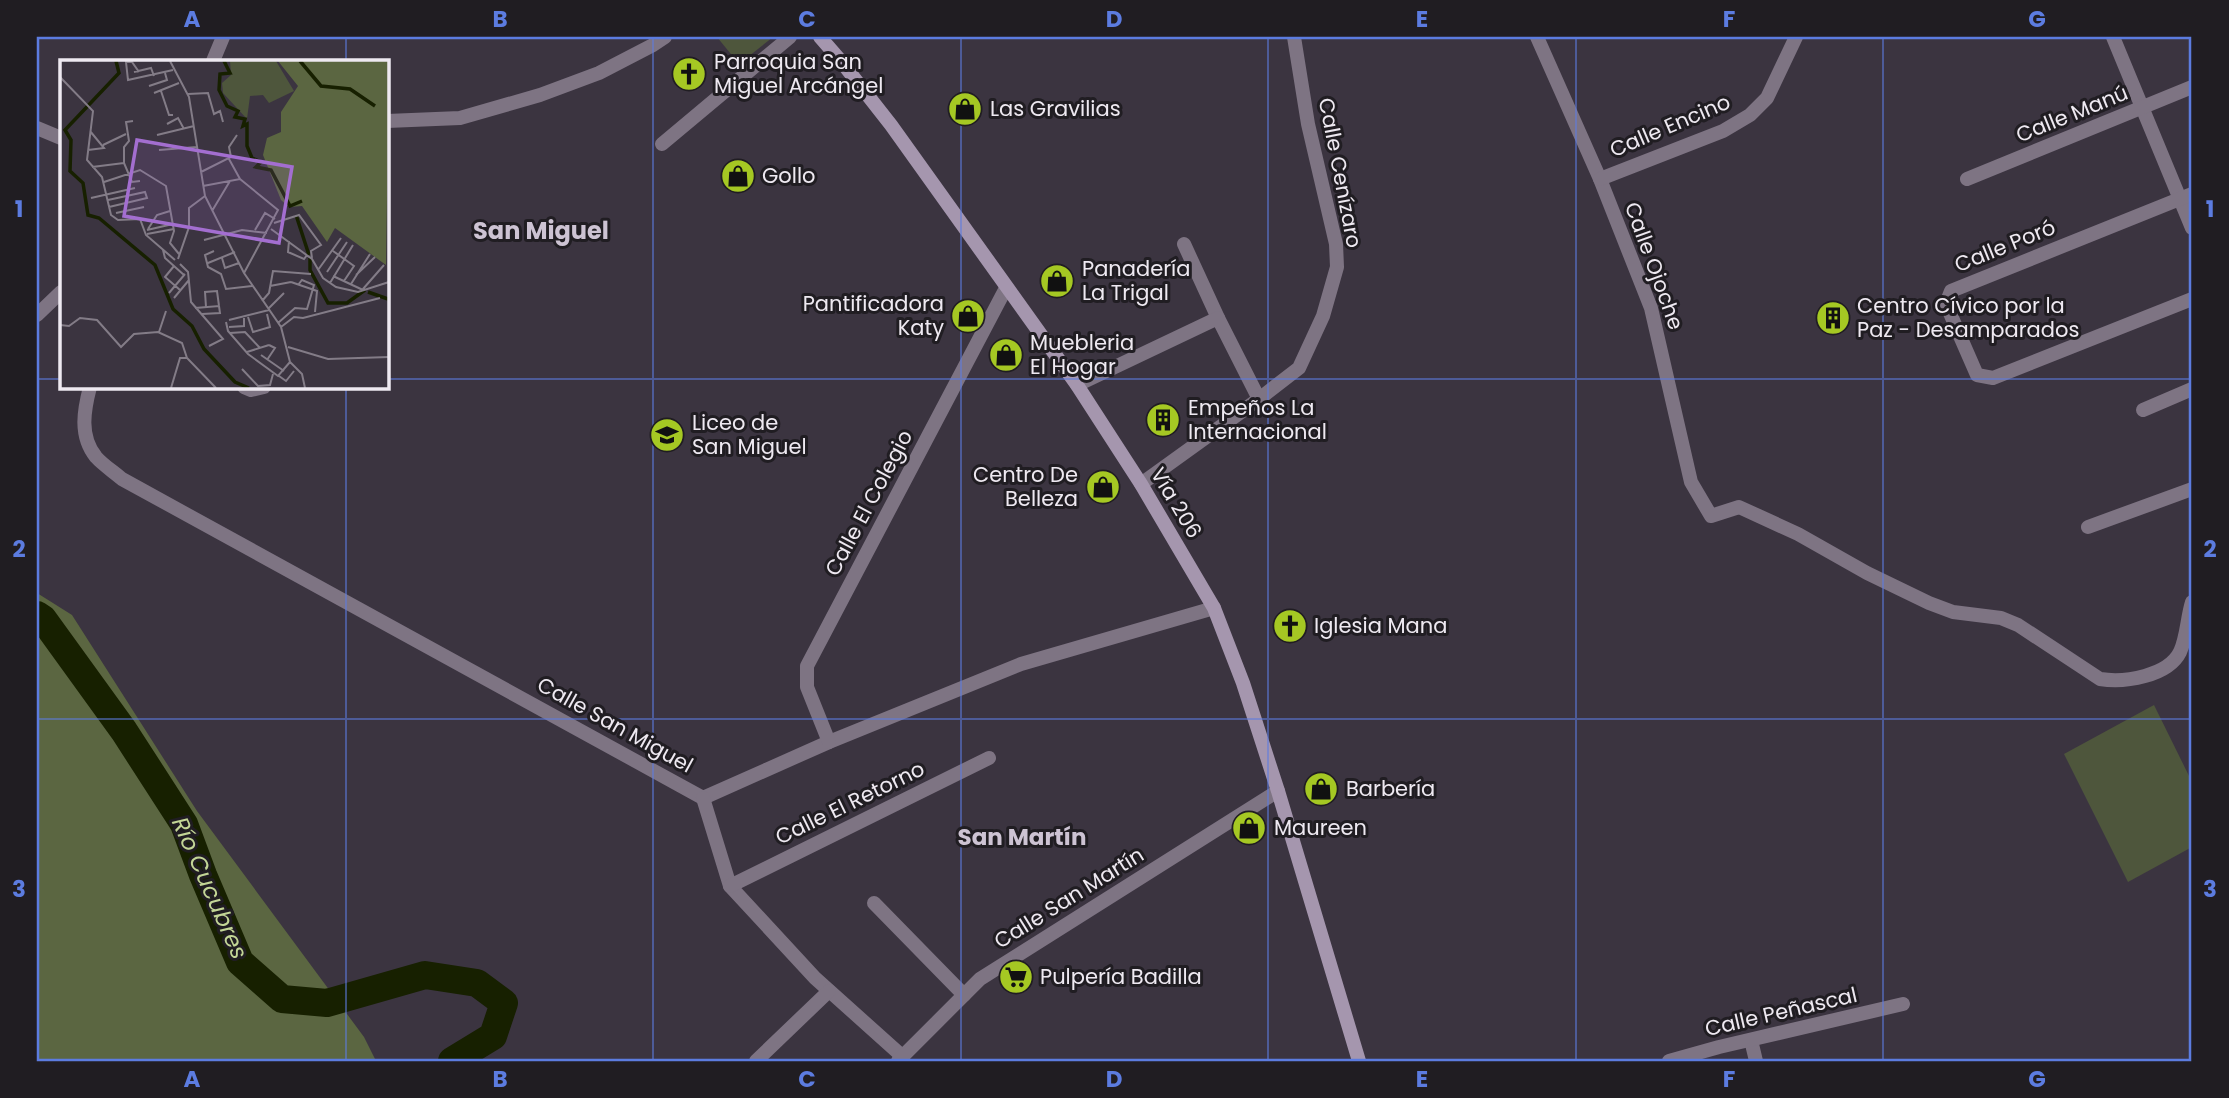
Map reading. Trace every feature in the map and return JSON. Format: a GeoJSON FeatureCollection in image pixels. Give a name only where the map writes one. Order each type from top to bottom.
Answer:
{"type":"FeatureCollection","features":[{"type":"Feature","properties":{"kind":"main road","name":"Vía 206"},"geometry":{"type":"LineString","coordinates":[[820,37],[891,125],[1077,386],[1141,484],[1214,608],[1243,683],[1278,791],[1359,1061]]}},
{"type":"Feature","properties":{"kind":"street"},"geometry":{"type":"LineString","coordinates":[[212,60],[223,37]]}},
{"type":"Feature","properties":{"kind":"street"},"geometry":{"type":"LineString","coordinates":[[388,121],[460,118],[540,95],[599,73],[665,37]]}},
{"type":"Feature","properties":{"kind":"street"},"geometry":{"type":"LineString","coordinates":[[662,144],[790,37]]}},
{"type":"Feature","properties":{"kind":"street","name":"Calle Cenízaro"},"geometry":{"type":"LineString","coordinates":[[1141,484],[1299,368],[1323,316],[1337,267],[1336,244],[1308,124],[1294,37]]}},
{"type":"Feature","properties":{"kind":"street","name":"Calle Ojoche"},"geometry":{"type":"LineString","coordinates":[[1537,37],[1600,179],[1651,308],[1691,482],[1712,516],[1739,507],[1798,534],[1867,573],[1929,603],[1953,611],[2001,618],[2018,625],[2100,679],[2115,682],[2173,664],[2182,648],[2192,602]]}},
{"type":"Feature","properties":{"kind":"street","name":"Calle Encino"},"geometry":{"type":"LineString","coordinates":[[1600,179],[1723,131],[1750,115],[1767,98],[1796,37]]}},
{"type":"Feature","properties":{"kind":"street"},"geometry":{"type":"LineString","coordinates":[[2113,37],[2142,107],[2186,197],[2192,228]]}},
{"type":"Feature","properties":{"kind":"street","name":"Calle Manú"},"geometry":{"type":"LineString","coordinates":[[1967,179],[2192,87]]}},
{"type":"Feature","properties":{"kind":"street"},"geometry":{"type":"LineString","coordinates":[[37,128],[60,138]]}},
{"type":"Feature","properties":{"kind":"street","name":"Calle Poró"},"geometry":{"type":"LineString","coordinates":[[2186,197],[1951,291],[1946,304],[1977,375],[1993,378],[2192,299]]}},
{"type":"Feature","properties":{"kind":"street"},"geometry":{"type":"LineString","coordinates":[[1184,244],[1259,399]]}},
{"type":"Feature","properties":{"kind":"street","name":"Calle El Colegio"},"geometry":{"type":"LineString","coordinates":[[829,742],[807,687],[807,666],[1006,288]]}},
{"type":"Feature","properties":{"kind":"street"},"geometry":{"type":"LineString","coordinates":[[37,316],[60,293]]}},
{"type":"Feature","properties":{"kind":"street"},"geometry":{"type":"LineString","coordinates":[[1077,386],[1218,318]]}},
{"type":"Feature","properties":{"kind":"street","name":"Calle San Miguel"},"geometry":{"type":"LineString","coordinates":[[90,388],[83,421],[86,440],[96,457],[122,479],[703,798],[829,742],[1021,664],[1214,608]]}},
{"type":"Feature","properties":{"kind":"street"},"geometry":{"type":"LineString","coordinates":[[2143,410],[2192,389]]}},
{"type":"Feature","properties":{"kind":"street"},"geometry":{"type":"LineString","coordinates":[[2088,527],[2192,489]]}},
{"type":"Feature","properties":{"kind":"street","name":"Calle El Retorno"},"geometry":{"type":"LineString","coordinates":[[730,886],[989,758]]}},
{"type":"Feature","properties":{"kind":"street","name":"Calle San Martín"},"geometry":{"type":"LineString","coordinates":[[900,1059],[980,979],[1278,791]]}},
{"type":"Feature","properties":{"kind":"street"},"geometry":{"type":"LineString","coordinates":[[703,798],[730,886],[829,991],[900,1059]]}},
{"type":"Feature","properties":{"kind":"street"},"geometry":{"type":"LineString","coordinates":[[874,903],[964,995]]}},
{"type":"Feature","properties":{"kind":"street"},"geometry":{"type":"LineString","coordinates":[[756,1061],[829,991]]}},
{"type":"Feature","properties":{"kind":"street","name":"Calle Peñascal"},"geometry":{"type":"LineString","coordinates":[[1670,1061],[1903,1004]]}},
{"type":"Feature","properties":{"kind":"street"},"geometry":{"type":"LineString","coordinates":[[1751,1040],[1756,1061]]}},
{"type":"Feature","properties":{"kind":"green space"},"geometry":{"type":"Polygon","coordinates":[[[717,37],[773,37],[739,64],[717,37]]]}},
{"type":"Feature","properties":{"kind":"green space"},"geometry":{"type":"Polygon","coordinates":[[[37,593],[72,615],[197,811],[364,1037],[376,1061],[37,1061],[37,593]]]}},
{"type":"Feature","properties":{"kind":"green space"},"geometry":{"type":"Polygon","coordinates":[[[2154,705],[2192,782],[2192,847],[2128,882],[2064,754],[2154,705]]]}},
{"type":"Feature","properties":{"kind":"waterway","name":"Río Cucubres"},"geometry":{"type":"LineString","coordinates":[[37,615],[43,619],[124,731],[184,824],[240,962],[282,999],[327,1003],[425,975],[477,983],[504,1003],[493,1036],[452,1061]]}},
{"type":"Feature","properties":{"kind":"place","name":"Parroquia San Miguel Arcángel"},"geometry":{"type":"Point","coordinates":[689,74]}},
{"type":"Feature","properties":{"kind":"place","name":"Las Gravilias"},"geometry":{"type":"Point","coordinates":[965,109]}},
{"type":"Feature","properties":{"kind":"place","name":"Gollo"},"geometry":{"type":"Point","coordinates":[738,176]}},
{"type":"Feature","properties":{"kind":"place","name":"Panadería La Trigal"},"geometry":{"type":"Point","coordinates":[1057,281]}},
{"type":"Feature","properties":{"kind":"place","name":"Pantificadora Katy"},"geometry":{"type":"Point","coordinates":[968,316]}},
{"type":"Feature","properties":{"kind":"place","name":"Centro Cívico por la Paz - Desamparados"},"geometry":{"type":"Point","coordinates":[1833,318]}},
{"type":"Feature","properties":{"kind":"place","name":"Muebleria El Hogar"},"geometry":{"type":"Point","coordinates":[1006,355]}},
{"type":"Feature","properties":{"kind":"place","name":"Empeños La Internacional"},"geometry":{"type":"Point","coordinates":[1163,420]}},
{"type":"Feature","properties":{"kind":"place","name":"Liceo de San Miguel"},"geometry":{"type":"Point","coordinates":[667,435]}},
{"type":"Feature","properties":{"kind":"place","name":"Centro De Belleza"},"geometry":{"type":"Point","coordinates":[1103,487]}},
{"type":"Feature","properties":{"kind":"place","name":"Iglesia Mana"},"geometry":{"type":"Point","coordinates":[1290,626]}},
{"type":"Feature","properties":{"kind":"place","name":"Barbería"},"geometry":{"type":"Point","coordinates":[1321,789]}},
{"type":"Feature","properties":{"kind":"place","name":"Maureen"},"geometry":{"type":"Point","coordinates":[1249,828]}},
{"type":"Feature","properties":{"kind":"place","name":"Pulpería Badilla"},"geometry":{"type":"Point","coordinates":[1016,977]}},
{"type":"Feature","properties":{"kind":"district","name":"San Miguel"},"geometry":{"type":"Point","coordinates":[541,231]}},
{"type":"Feature","properties":{"kind":"district","name":"San Martín"},"geometry":{"type":"Point","coordinates":[1022,837]}}]}
